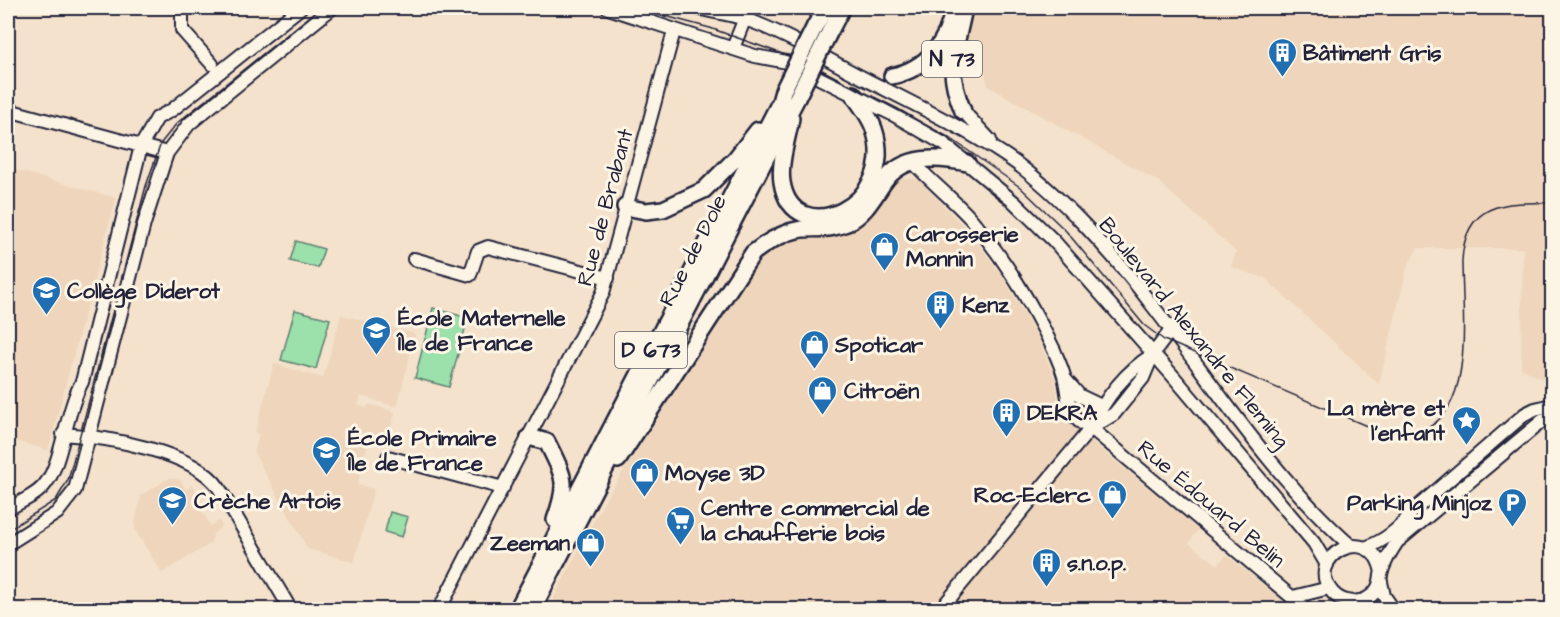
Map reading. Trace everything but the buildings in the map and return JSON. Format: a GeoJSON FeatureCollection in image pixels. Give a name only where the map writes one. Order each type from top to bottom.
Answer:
{"type":"FeatureCollection","features":[{"type":"Feature","properties":{"kind":"main road"},"geometry":{"type":"LineString","coordinates":[[892,76],[913,70],[930,57],[948,29],[953,8]]}},
{"type":"Feature","properties":{"kind":"main road","name":"N 73"},"geometry":{"type":"LineString","coordinates":[[963,111],[955,88],[952,60],[964,8]]}},
{"type":"Feature","properties":{"kind":"main road","name":"Rue de Dole"},"geometry":{"type":"LineString","coordinates":[[532,609],[788,98],[815,26],[838,9]]}},
{"type":"Feature","properties":{"kind":"main road","name":"Rue de Dole"},"geometry":{"type":"LineString","coordinates":[[518,609],[788,98],[830,33],[838,9]]}},
{"type":"Feature","properties":{"kind":"main road"},"geometry":{"type":"LineString","coordinates":[[788,98],[782,170],[785,193],[798,208],[808,214],[834,216],[856,202],[872,180],[876,168],[878,154],[874,128],[853,94]]}},
{"type":"Feature","properties":{"kind":"main road"},"geometry":{"type":"LineString","coordinates":[[625,207],[646,211],[663,209],[704,190],[736,158],[788,98]]}},
{"type":"Feature","properties":{"kind":"main road"},"geometry":{"type":"LineString","coordinates":[[575,525],[753,253],[766,243],[789,232],[827,229],[849,222],[867,208],[890,174],[913,162],[941,157],[967,163]]}},
{"type":"Feature","properties":{"kind":"main road"},"geometry":{"type":"LineString","coordinates":[[528,589],[562,500],[564,478],[560,464],[547,442],[529,437]]}},
{"type":"Feature","properties":{"kind":"street"},"geometry":{"type":"LineString","coordinates":[[182,8],[182,30],[212,64]]}},
{"type":"Feature","properties":{"kind":"street"},"geometry":{"type":"LineString","coordinates":[[8,509],[46,483],[73,399],[82,382],[141,146],[157,118],[172,110],[300,8]]}},
{"type":"Feature","properties":{"kind":"street"},"geometry":{"type":"LineString","coordinates":[[8,544],[50,519],[67,503],[75,490],[91,436],[102,381],[144,224],[167,153],[174,141],[196,118],[332,8]]}},
{"type":"Feature","properties":{"kind":"street","name":"Boulevard Alexandre Fleming"},"geometry":{"type":"LineString","coordinates":[[608,8],[755,56],[787,62],[935,138],[967,163],[1054,241],[1314,543],[1327,565]]}},
{"type":"Feature","properties":{"kind":"street","name":"Boulevard Alexandre Fleming"},"geometry":{"type":"LineString","coordinates":[[697,8],[746,13],[868,81],[954,125],[1008,158],[1049,191],[1080,222],[1152,304],[1247,432],[1290,482],[1351,546]]}},
{"type":"Feature","properties":{"kind":"street"},"geometry":{"type":"LineString","coordinates":[[733,48],[746,13]]}},
{"type":"Feature","properties":{"kind":"street","name":"Rue de Brabant"},"geometry":{"type":"LineString","coordinates":[[439,609],[596,309],[608,278],[625,207],[674,31]]}},
{"type":"Feature","properties":{"kind":"street"},"geometry":{"type":"LineString","coordinates":[[868,81],[892,76]]}},
{"type":"Feature","properties":{"kind":"street"},"geometry":{"type":"LineString","coordinates":[[8,110],[167,153]]}},
{"type":"Feature","properties":{"kind":"street","name":"N 73"},"geometry":{"type":"LineString","coordinates":[[963,111],[1008,158]]}},
{"type":"Feature","properties":{"kind":"street","name":"Rue Édouard Belin"},"geometry":{"type":"LineString","coordinates":[[913,162],[937,189],[945,192],[996,251],[1050,342],[1065,379],[1069,410],[1081,424],[1091,428],[1307,609]]}},
{"type":"Feature","properties":{"kind":"street"},"geometry":{"type":"LineString","coordinates":[[414,259],[470,275],[478,251],[488,247],[608,278]]}},
{"type":"Feature","properties":{"kind":"street"},"geometry":{"type":"LineString","coordinates":[[1091,428],[1114,414],[1143,378],[1153,354],[1171,330]]}},
{"type":"Feature","properties":{"kind":"street"},"geometry":{"type":"LineString","coordinates":[[940,609],[1091,428],[1101,406],[1132,368],[1153,354]]}},
{"type":"Feature","properties":{"kind":"street","name":"Rue Édouard Belin"},"geometry":{"type":"LineString","coordinates":[[1065,379],[1080,396],[1101,406]]}},
{"type":"Feature","properties":{"kind":"street"},"geometry":{"type":"LineString","coordinates":[[1552,405],[1525,414],[1413,511],[1405,522],[1378,543],[1365,548],[1351,546],[1336,552],[1327,565],[1326,581],[1329,588],[1343,600],[1365,605],[1377,590],[1397,543],[1542,421],[1552,416]]}},
{"type":"Feature","properties":{"kind":"street"},"geometry":{"type":"LineString","coordinates":[[63,434],[91,436],[161,454],[189,462],[204,471],[219,488],[291,609]]}},
{"type":"Feature","properties":{"kind":"street"},"geometry":{"type":"LineString","coordinates":[[1494,441],[1494,461]]}},
{"type":"Feature","properties":{"kind":"street"},"geometry":{"type":"LineString","coordinates":[[388,457],[502,488]]}},
{"type":"Feature","properties":{"kind":"street"},"geometry":{"type":"LineString","coordinates":[[1365,548],[1377,558],[1384,596],[1394,609]]}},
{"type":"Feature","properties":{"kind":"street"},"geometry":{"type":"LineString","coordinates":[[1293,597],[1329,588]]}},
{"type":"Feature","properties":{"kind":"shaded area"},"geometry":{"type":"Polygon","coordinates":[[[969,8],[1552,8],[1552,384],[1521,368],[1523,248],[1417,248],[1407,268],[1379,384],[1265,278],[1231,267],[1236,252],[1158,181],[988,86],[984,67],[962,73],[969,8]]]}},
{"type":"Feature","properties":{"kind":"shaded area","name":"Collège Diderot"},"geometry":{"type":"Polygon","coordinates":[[[8,168],[116,198],[48,450],[8,439],[8,168]]]}},
{"type":"Feature","properties":{"kind":"shaded area"},"geometry":{"type":"Polygon","coordinates":[[[897,178],[918,179],[969,232],[1003,277],[1040,342],[1055,379],[1060,416],[1198,529],[1189,543],[1218,565],[1226,555],[1293,609],[565,610],[553,599],[605,500],[764,255],[789,237],[856,229],[876,210],[897,178]]]}},
{"type":"Feature","properties":{"kind":"shaded area"},"geometry":{"type":"Polygon","coordinates":[[[341,315],[415,334],[397,407],[361,396],[358,405],[366,408],[369,404],[395,412],[387,443],[369,439],[357,485],[374,489],[354,562],[308,549],[254,453],[259,434],[255,433],[274,364],[323,378],[341,315]]]}},
{"type":"Feature","properties":{"kind":"shaded area","name":"Crèche Artois"},"geometry":{"type":"Polygon","coordinates":[[[170,478],[180,480],[186,490],[193,485],[206,509],[202,511],[211,526],[219,521],[222,526],[213,534],[211,543],[162,573],[135,530],[135,524],[141,495],[170,478]]]}},
{"type":"Feature","properties":{"kind":"green space"},"geometry":{"type":"Polygon","coordinates":[[[296,241],[324,249],[318,268],[290,261],[296,241]]]}},
{"type":"Feature","properties":{"kind":"green space"},"geometry":{"type":"Polygon","coordinates":[[[433,308],[468,318],[449,387],[415,378],[433,308]]]}},
{"type":"Feature","properties":{"kind":"green space"},"geometry":{"type":"Polygon","coordinates":[[[295,310],[330,319],[316,369],[281,360],[295,310]]]}},
{"type":"Feature","properties":{"kind":"green space"},"geometry":{"type":"Polygon","coordinates":[[[390,512],[408,517],[402,537],[385,532],[390,512]]]}},
{"type":"Feature","properties":{"kind":"tram line"},"geometry":{"type":"LineString","coordinates":[[8,530],[56,500],[68,480],[146,186],[161,143],[177,123],[320,8]]}},
{"type":"Feature","properties":{"kind":"tram line"},"geometry":{"type":"LineString","coordinates":[[635,8],[710,28],[791,57],[822,70],[950,138],[1020,187],[1066,231],[1144,325],[1164,340],[1381,432],[1413,433],[1436,422],[1451,403],[1459,377],[1463,347],[1462,261],[1465,242],[1471,227],[1479,216],[1503,205],[1552,203]]}},
{"type":"Feature","properties":{"kind":"place","name":"Bâtiment Gris"},"geometry":{"type":"Point","coordinates":[1282,78]}},
{"type":"Feature","properties":{"kind":"place","name":"Carosserie Monnin"},"geometry":{"type":"Point","coordinates":[885,272]}},
{"type":"Feature","properties":{"kind":"place","name":"Collège Diderot"},"geometry":{"type":"Point","coordinates":[46,316]}},
{"type":"Feature","properties":{"kind":"place","name":"Kenz"},"geometry":{"type":"Point","coordinates":[941,330]}},
{"type":"Feature","properties":{"kind":"place","name":"École Maternelle Île de France"},"geometry":{"type":"Point","coordinates":[377,356]}},
{"type":"Feature","properties":{"kind":"place","name":"Spoticar"},"geometry":{"type":"Point","coordinates":[814,370]}},
{"type":"Feature","properties":{"kind":"place","name":"Citroën"},"geometry":{"type":"Point","coordinates":[823,416]}},
{"type":"Feature","properties":{"kind":"place","name":"DEKRA"},"geometry":{"type":"Point","coordinates":[1006,438]}},
{"type":"Feature","properties":{"kind":"place","name":"La mère et l'enfant"},"geometry":{"type":"Point","coordinates":[1466,446]}},
{"type":"Feature","properties":{"kind":"place","name":"École Primaire Île de France"},"geometry":{"type":"Point","coordinates":[327,476]}},
{"type":"Feature","properties":{"kind":"place","name":"Moyse 3D"},"geometry":{"type":"Point","coordinates":[644,498]}},
{"type":"Feature","properties":{"kind":"place","name":"Roc-Eclerc"},"geometry":{"type":"Point","coordinates":[1112,520]}},
{"type":"Feature","properties":{"kind":"place","name":"Crèche Artois"},"geometry":{"type":"Point","coordinates":[173,526]}},
{"type":"Feature","properties":{"kind":"place","name":"Parking Minjoz"},"geometry":{"type":"Point","coordinates":[1513,528]}},
{"type":"Feature","properties":{"kind":"place","name":"Centre commercial de la chaufferie bois"},"geometry":{"type":"Point","coordinates":[680,546]}},
{"type":"Feature","properties":{"kind":"place","name":"Zeeman"},"geometry":{"type":"Point","coordinates":[591,568]}},
{"type":"Feature","properties":{"kind":"place","name":"s.n.o.p."},"geometry":{"type":"Point","coordinates":[1046,588]}}]}
